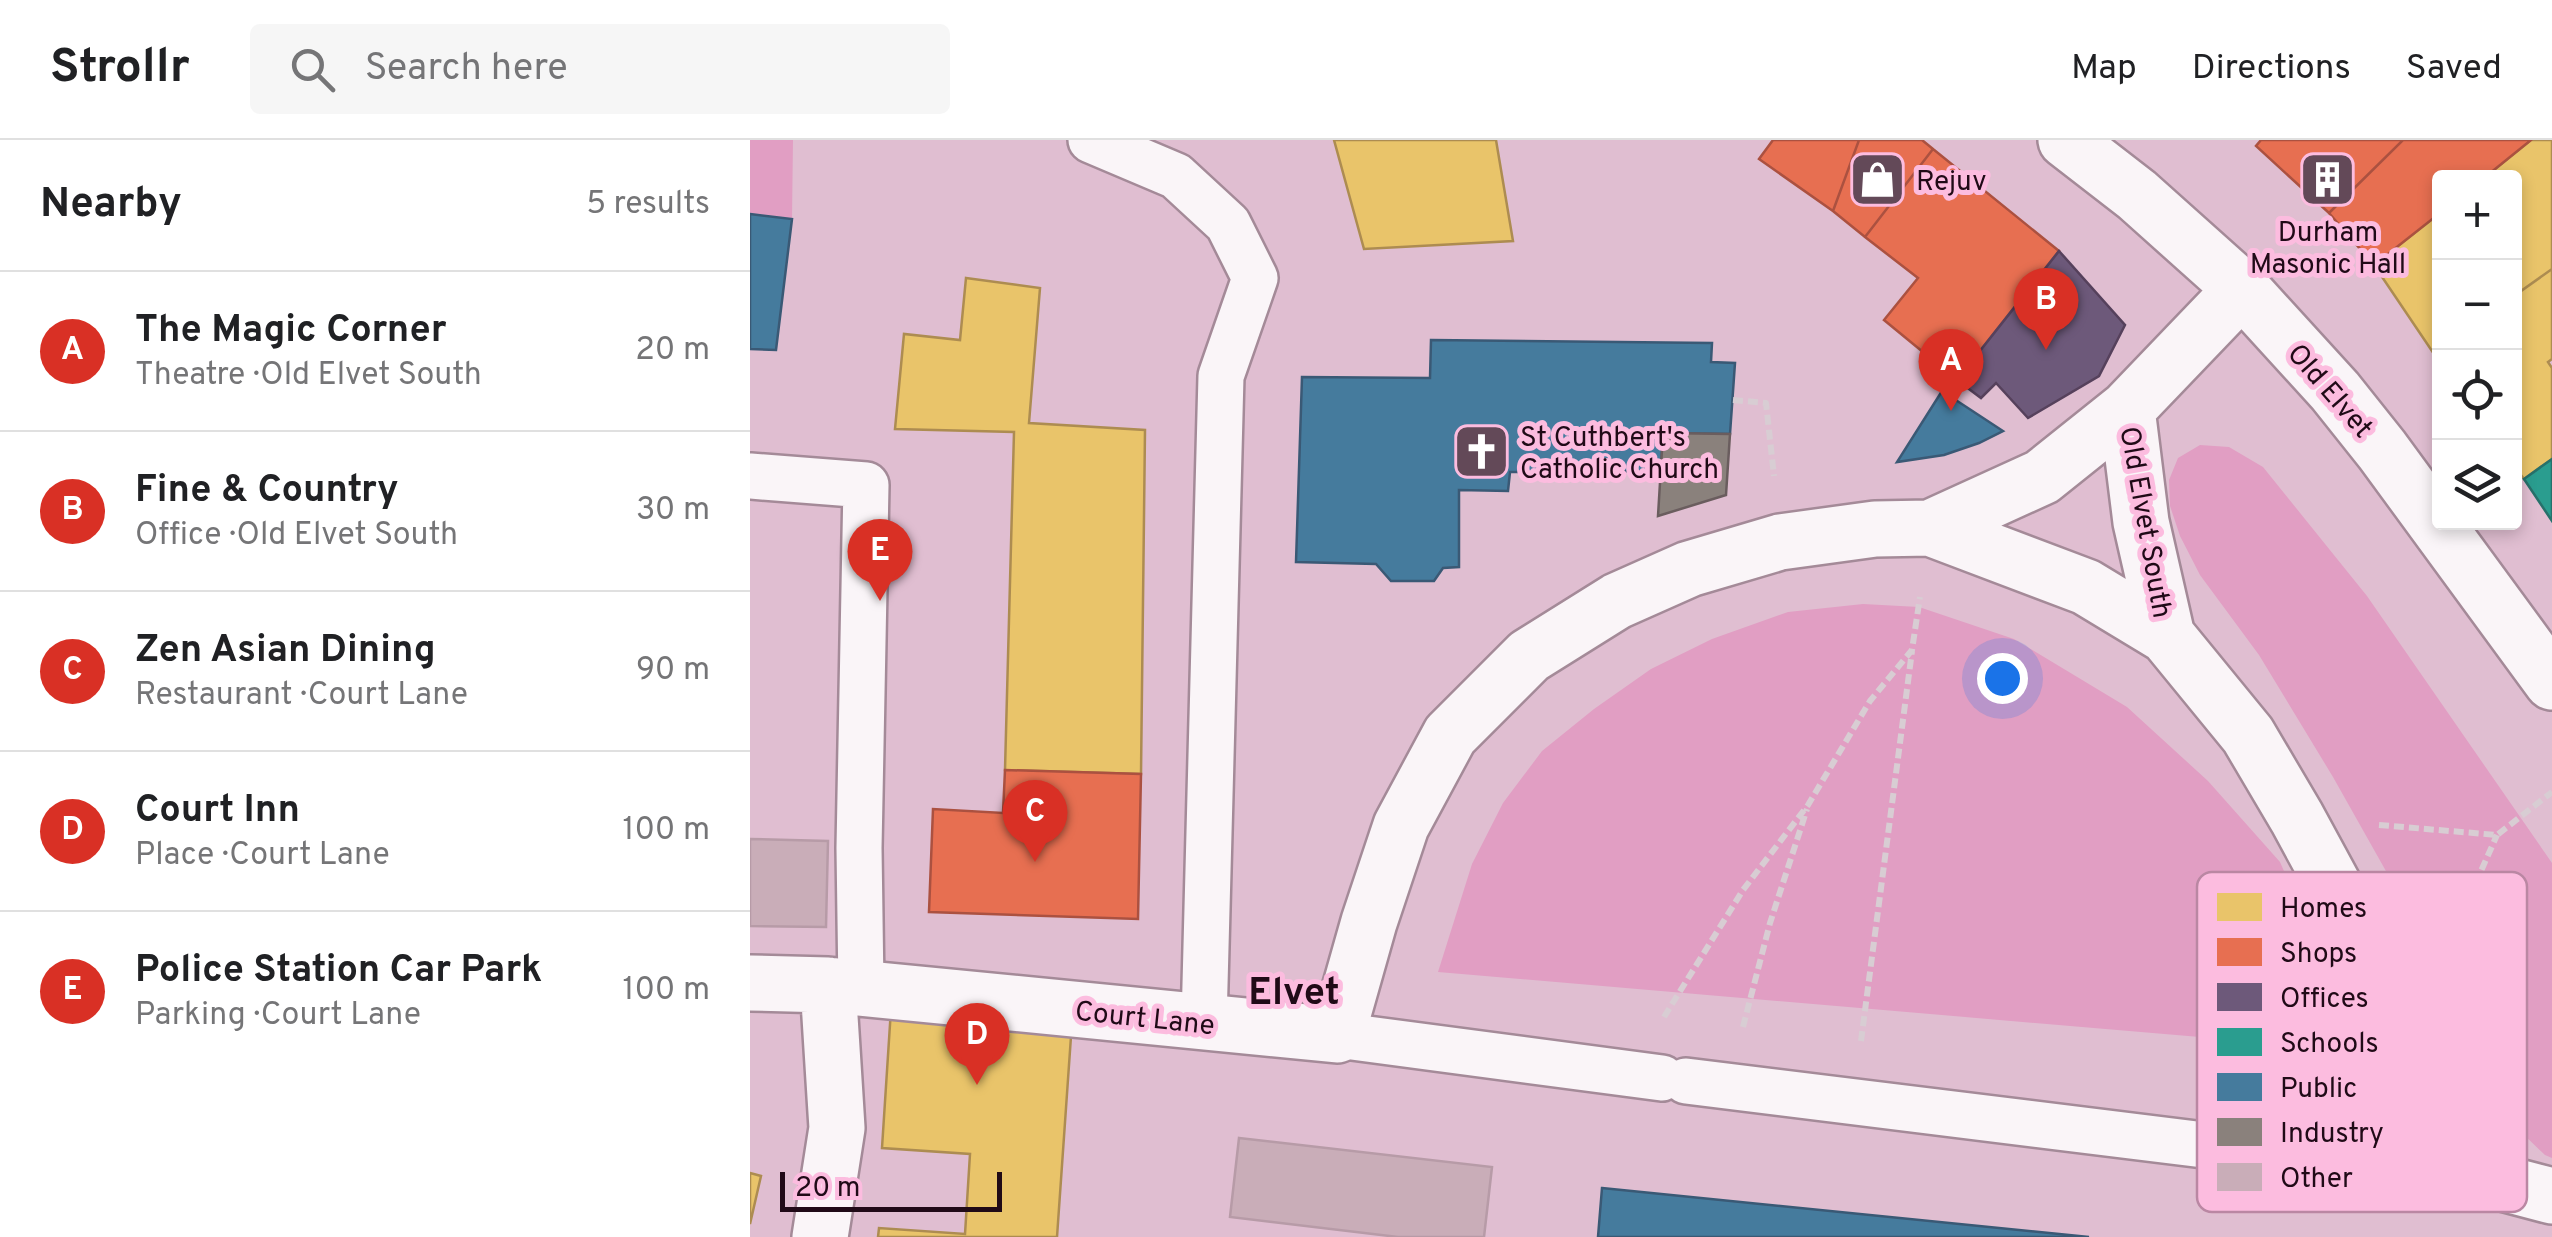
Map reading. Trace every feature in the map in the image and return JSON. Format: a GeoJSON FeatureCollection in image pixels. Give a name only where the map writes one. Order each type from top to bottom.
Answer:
{"type":"FeatureCollection","features":[{"type":"Feature","properties":{"kind":"street","name":"Old Elvet"},"geometry":{"type":"LineString","coordinates":[[2066,140],[2137,195],[2242,288],[2432,506]]}},
{"type":"Feature","properties":{"kind":"street","name":"Old Elvet South"},"geometry":{"type":"LineString","coordinates":[[1930,528],[2042,477],[2127,408],[2242,288]]}},
{"type":"Feature","properties":{"kind":"street","name":"Old Elvet South"},"geometry":{"type":"LineString","coordinates":[[2127,408],[2141,522],[2167,636]]}},
{"type":"Feature","properties":{"kind":"street","name":"Old Elvet South"},"geometry":{"type":"LineString","coordinates":[[1337,1036],[1401,826],[1450,735],[1529,656],[1617,601],[1690,569],[1780,542],[1875,528],[1930,528],[2086,588],[2167,636],[2248,735],[2327,872]]}},
{"type":"Feature","properties":{"kind":"street","name":"Old Elvet"},"geometry":{"type":"LineString","coordinates":[[2449,530],[2552,682]]}},
{"type":"Feature","properties":{"kind":"street","name":"Court Lane"},"geometry":{"type":"LineString","coordinates":[[750,983],[845,987],[1337,1036]]}},
{"type":"Feature","properties":{"kind":"street"},"geometry":{"type":"LineString","coordinates":[[820,1237],[837,1128],[845,987]]}},
{"type":"Feature","properties":{"kind":"street"},"geometry":{"type":"LineString","coordinates":[[2527,1189],[2552,1196]]}},
{"type":"Feature","properties":{"kind":"lane"},"geometry":{"type":"LineString","coordinates":[[1090,140],[1176,176],[1228,224],[1255,278],[1221,376],[1204,1022]]}},
{"type":"Feature","properties":{"kind":"lane"},"geometry":{"type":"LineString","coordinates":[[750,476],[866,486],[859,848],[845,987]]}},
{"type":"Feature","properties":{"kind":"lane"},"geometry":{"type":"LineString","coordinates":[[1337,1036],[2197,1144]]}},
{"type":"Feature","properties":{"kind":"path"},"geometry":{"type":"LineString","coordinates":[[1733,400],[1766,403],[1780,542]]}},
{"type":"Feature","properties":{"kind":"path"},"geometry":{"type":"LineString","coordinates":[[1853,1102],[1930,528]]}},
{"type":"Feature","properties":{"kind":"path"},"geometry":{"type":"LineString","coordinates":[[1676,1080],[1743,890],[1808,805],[1870,701],[1912,650]]}},
{"type":"Feature","properties":{"kind":"path"},"geometry":{"type":"LineString","coordinates":[[2481,872],[2497,835],[2552,792]]}},
{"type":"Feature","properties":{"kind":"path"},"geometry":{"type":"LineString","coordinates":[[1676,1080],[1770,923],[1808,805]]}},
{"type":"Feature","properties":{"kind":"path"},"geometry":{"type":"LineString","coordinates":[[2298,818],[2497,835]]}},
{"type":"Feature","properties":{"kind":"shaded area"},"geometry":{"type":"Polygon","coordinates":[[[750,140],[793,140],[792,219],[750,214],[750,140]]]}},
{"type":"Feature","properties":{"kind":"shaded area"},"geometry":{"type":"Polygon","coordinates":[[[2200,445],[2229,447],[2263,467],[2367,596],[2552,863],[2552,1158],[2527,1138],[2527,872],[2386,872],[2259,655],[2200,575],[2180,536],[2170,506],[2169,480],[2178,458],[2200,445]]]}},
{"type":"Feature","properties":{"kind":"shaded area"},"geometry":{"type":"Polygon","coordinates":[[[1863,604],[1919,607],[2014,639],[2127,707],[2208,781],[2280,862],[2284,872],[2197,872],[2197,1037],[1438,972],[1472,864],[1503,803],[1542,751],[1651,669],[1712,639],[1788,612],[1863,604]]]}},
{"type":"Feature","properties":{"kind":"building: Homes"},"geometry":{"type":"Polygon","coordinates":[[[1334,140],[1496,140],[1513,241],[1364,249],[1334,140]]]}},
{"type":"Feature","properties":{"kind":"building: Homes"},"geometry":{"type":"Polygon","coordinates":[[[2531,140],[2552,140],[2552,269],[2522,290],[2522,170],[2494,170],[2531,140]]]}},
{"type":"Feature","properties":{"kind":"building: Homes"},"geometry":{"type":"Polygon","coordinates":[[[2432,219],[2432,351],[2374,265],[2432,219]]]}},
{"type":"Feature","properties":{"kind":"building: Homes"},"geometry":{"type":"Polygon","coordinates":[[[2552,269],[2552,359],[2548,362],[2552,368],[2552,459],[2524,479],[2522,476],[2522,290],[2552,269]]]}},
{"type":"Feature","properties":{"kind":"building: Homes"},"geometry":{"type":"Polygon","coordinates":[[[966,278],[1040,288],[1029,423],[1145,430],[1141,774],[1005,770],[1014,432],[895,429],[904,334],[960,340],[966,278]]]}},
{"type":"Feature","properties":{"kind":"building: Homes"},"geometry":{"type":"Polygon","coordinates":[[[891,1009],[1072,1022],[1057,1237],[878,1237],[879,1228],[965,1234],[970,1154],[882,1148],[891,1009]]]}},
{"type":"Feature","properties":{"kind":"building: Homes"},"geometry":{"type":"Polygon","coordinates":[[[750,1173],[761,1176],[750,1224],[750,1173]]]}},
{"type":"Feature","properties":{"kind":"building: Shops"},"geometry":{"type":"Polygon","coordinates":[[[1773,140],[1859,140],[1833,211],[1759,159],[1773,140]]]}},
{"type":"Feature","properties":{"kind":"building: Shops","name":"Rejuv"},"geometry":{"type":"Polygon","coordinates":[[[1859,140],[1922,140],[1933,149],[1865,237],[1833,211],[1859,140]]]}},
{"type":"Feature","properties":{"kind":"building: Shops","name":"Durham Masonic Hall"},"geometry":{"type":"Polygon","coordinates":[[[2261,140],[2403,140],[2329,213],[2256,146],[2261,140]]]}},
{"type":"Feature","properties":{"kind":"building: Shops"},"geometry":{"type":"Polygon","coordinates":[[[2403,140],[2531,140],[2494,170],[2432,170],[2432,219],[2374,265],[2329,213],[2403,140]]]}},
{"type":"Feature","properties":{"kind":"building: Shops"},"geometry":{"type":"Polygon","coordinates":[[[1933,149],[2059,251],[1957,380],[1884,320],[1918,278],[1865,237],[1933,149]]]}},
{"type":"Feature","properties":{"kind":"building: Shops"},"geometry":{"type":"Polygon","coordinates":[[[1005,770],[1141,774],[1138,919],[929,912],[933,809],[1003,813],[1005,770]]]}},
{"type":"Feature","properties":{"kind":"building: Offices"},"geometry":{"type":"Polygon","coordinates":[[[2059,251],[2125,325],[2099,376],[2028,418],[1996,383],[1981,398],[1957,380],[2059,251]]]}},
{"type":"Feature","properties":{"kind":"building: Schools"},"geometry":{"type":"Polygon","coordinates":[[[2552,459],[2552,521],[2524,479],[2552,459]]]}},
{"type":"Feature","properties":{"kind":"building: Public"},"geometry":{"type":"Polygon","coordinates":[[[750,214],[792,219],[776,350],[750,349],[750,214]]]}},
{"type":"Feature","properties":{"kind":"building: Public","name":"St Cuthbert's Catholic Church"},"geometry":{"type":"Polygon","coordinates":[[[1431,340],[1712,343],[1711,362],[1735,363],[1730,434],[1663,433],[1661,471],[1510,472],[1508,491],[1459,490],[1459,567],[1443,568],[1434,581],[1391,581],[1376,564],[1296,562],[1302,377],[1430,378],[1431,340]]]}},
{"type":"Feature","properties":{"kind":"building: Public"},"geometry":{"type":"Polygon","coordinates":[[[1942,391],[2003,431],[1944,455],[1897,462],[1942,391]]]}},
{"type":"Feature","properties":{"kind":"building: Public"},"geometry":{"type":"Polygon","coordinates":[[[1602,1188],[2089,1237],[1598,1237],[1602,1188]]]}},
{"type":"Feature","properties":{"kind":"building: Industry"},"geometry":{"type":"Polygon","coordinates":[[[1663,433],[1730,434],[1726,495],[1658,516],[1663,433]]]}},
{"type":"Feature","properties":{"kind":"building: Other"},"geometry":{"type":"Polygon","coordinates":[[[750,839],[828,841],[826,927],[750,926],[750,839]]]}},
{"type":"Feature","properties":{"kind":"building: Other"},"geometry":{"type":"Polygon","coordinates":[[[1239,1138],[1492,1167],[1484,1237],[1398,1237],[1230,1217],[1239,1138]]]}},
{"type":"Feature","properties":{"kind":"place","name":"Rejuv"},"geometry":{"type":"Point","coordinates":[1877,180]}},
{"type":"Feature","properties":{"kind":"place","name":"Durham Masonic Hall"},"geometry":{"type":"Point","coordinates":[2328,180]}},
{"type":"Feature","properties":{"kind":"place","name":"Fine & Country"},"geometry":{"type":"Point","coordinates":[2046,350]}},
{"type":"Feature","properties":{"kind":"place","name":"The Magic Corner"},"geometry":{"type":"Point","coordinates":[1951,411]}},
{"type":"Feature","properties":{"kind":"place","name":"St Cuthbert's Catholic Church"},"geometry":{"type":"Point","coordinates":[1481,452]}},
{"type":"Feature","properties":{"kind":"place","name":"Police Station Car Park"},"geometry":{"type":"Point","coordinates":[880,601]}},
{"type":"Feature","properties":{"kind":"place","name":"Zen Asian Dining"},"geometry":{"type":"Point","coordinates":[1035,862]}},
{"type":"Feature","properties":{"kind":"place","name":"Court Inn"},"geometry":{"type":"Point","coordinates":[977,1085]}},
{"type":"Feature","properties":{"kind":"district","name":"Elvet"},"geometry":{"type":"Point","coordinates":[1294,991]}}]}
